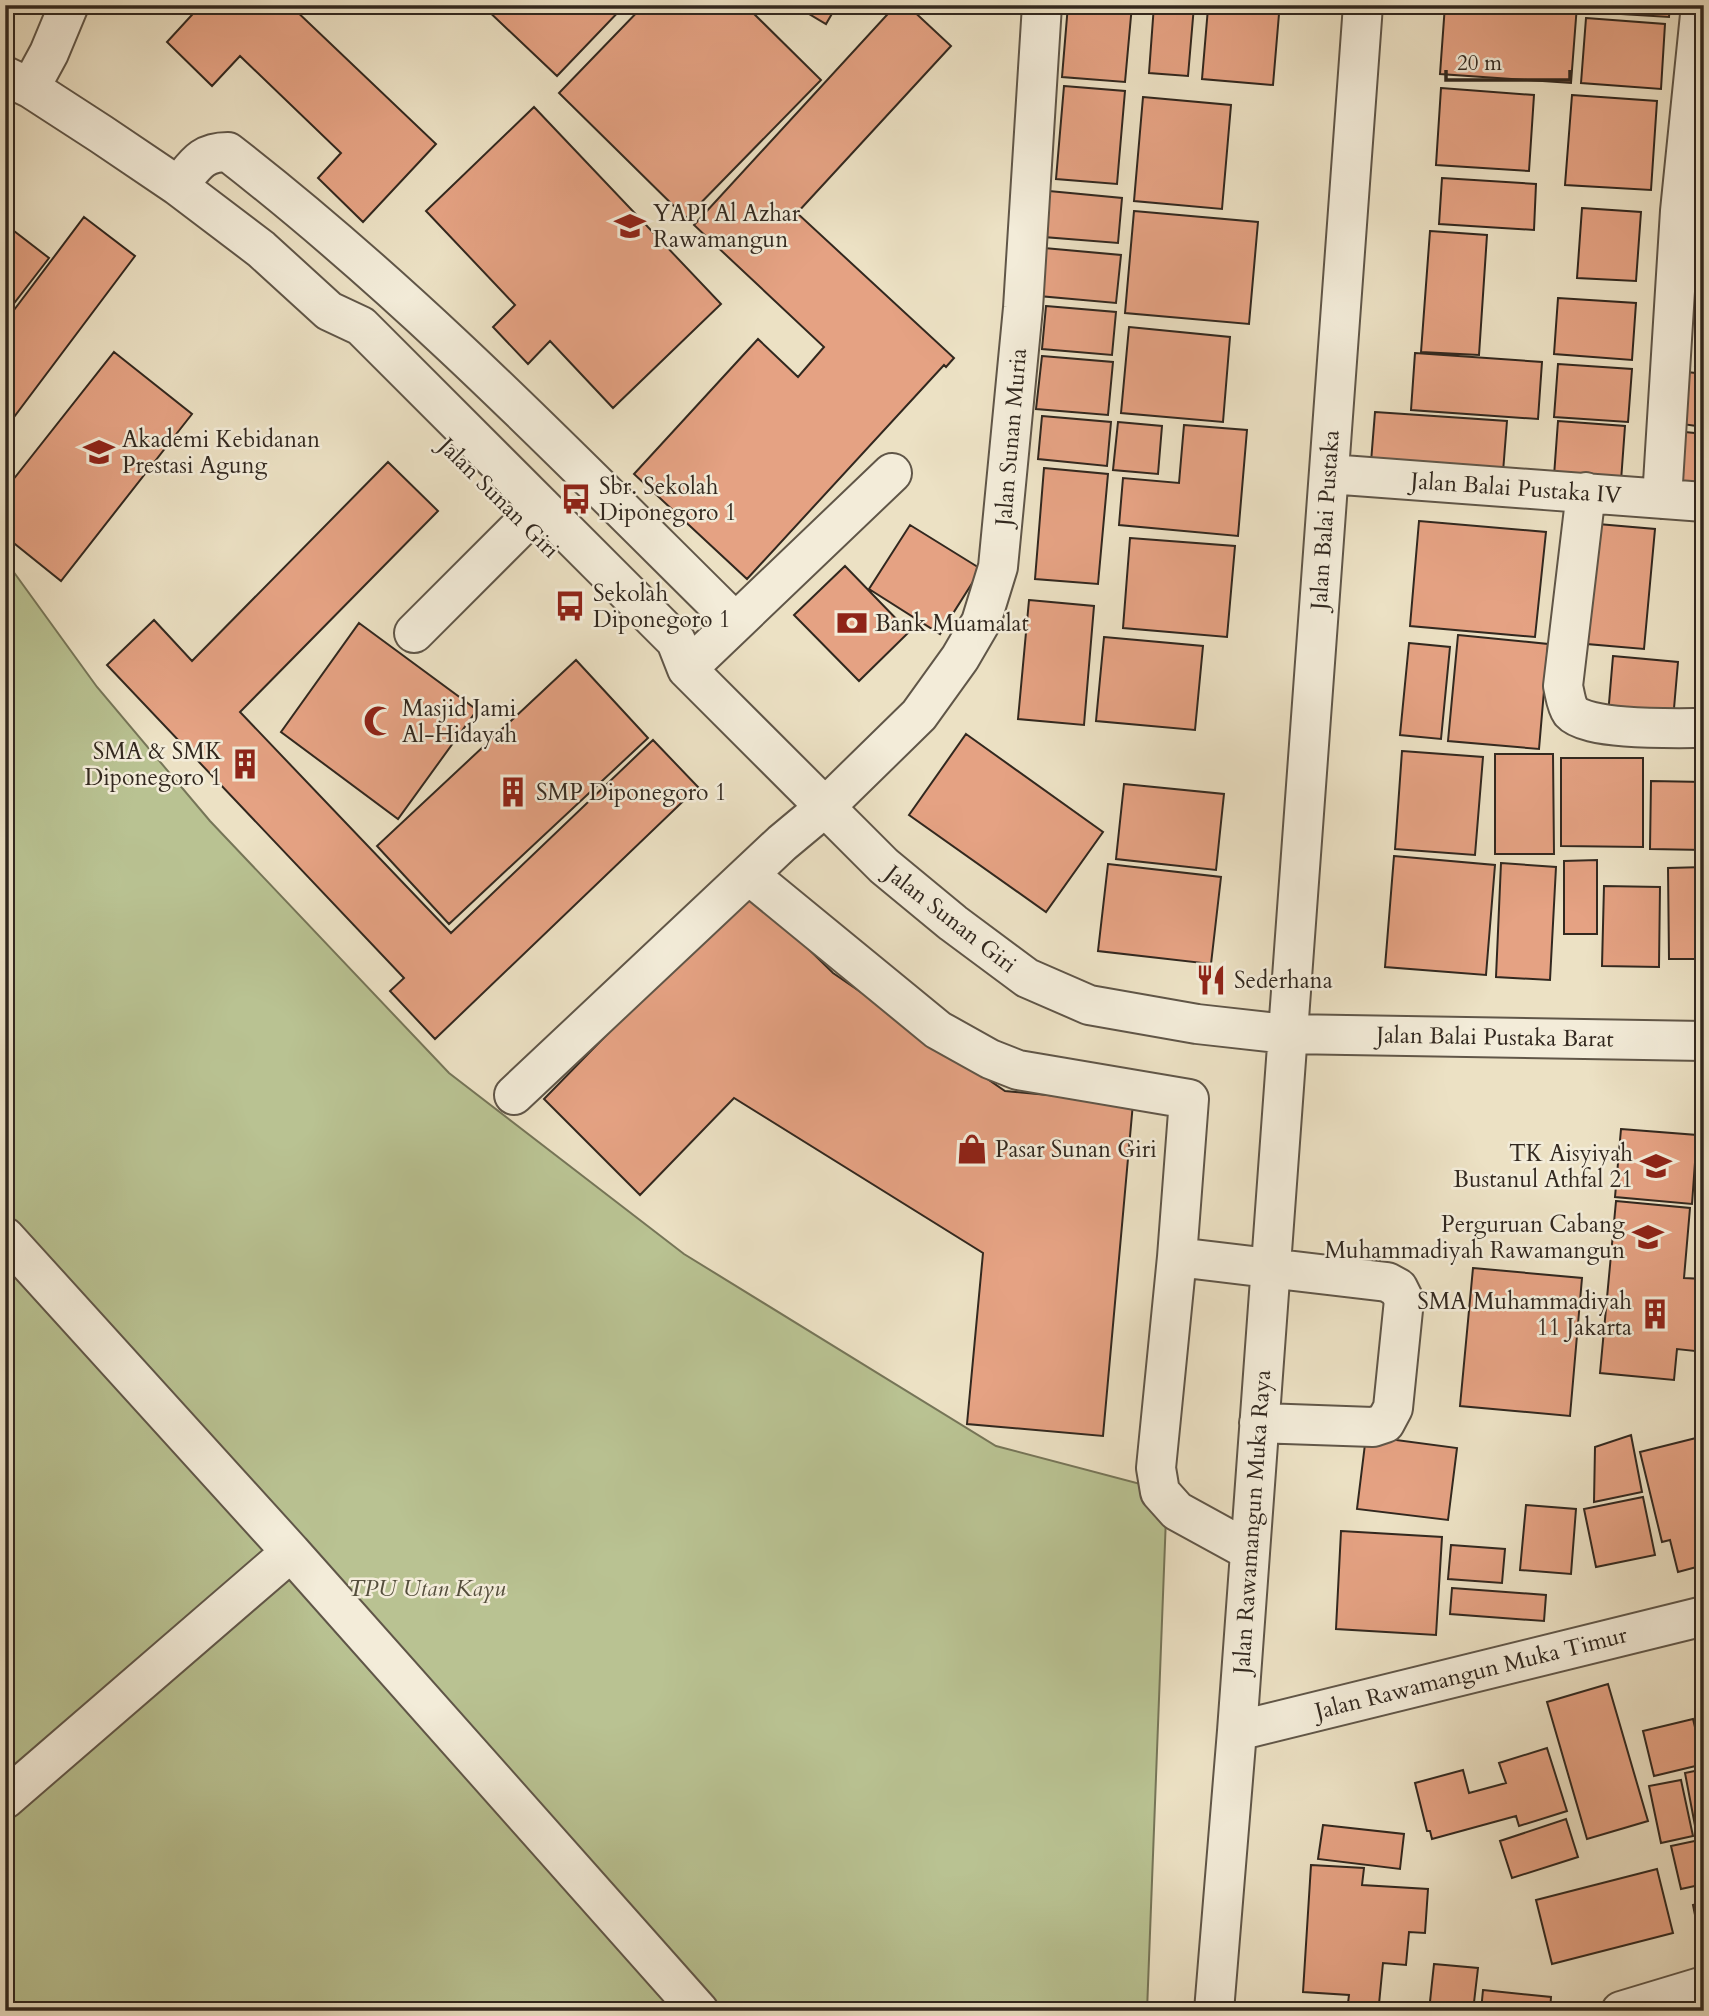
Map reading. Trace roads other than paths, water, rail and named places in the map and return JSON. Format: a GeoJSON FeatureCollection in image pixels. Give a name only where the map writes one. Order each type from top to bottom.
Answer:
{"type":"FeatureCollection","features":[{"type":"Feature","properties":{"kind":"street"},"geometry":{"type":"LineString","coordinates":[[18,82],[49,52],[69,5]]}},
{"type":"Feature","properties":{"kind":"street","name":"Jalan Sunan Muria"},"geometry":{"type":"LineString","coordinates":[[514,1095],[749,874],[824,808],[919,715],[960,658],[981,622],[999,566],[1023,308],[1042,5]]}},
{"type":"Feature","properties":{"kind":"street","name":"Jalan Balai Pustaka"},"geometry":{"type":"LineString","coordinates":[[1287,1034],[1363,5]]}},
{"type":"Feature","properties":{"kind":"street"},"geometry":{"type":"LineString","coordinates":[[1662,499],[1692,213],[1701,5]]}},
{"type":"Feature","properties":{"kind":"street","name":"Jalan Sunan Giri"},"geometry":{"type":"LineString","coordinates":[[18,82],[178,186],[261,249],[345,319],[344,346],[533,515],[587,570],[676,641],[687,668],[824,808],[884,866],[953,923],[1027,978],[1089,1005],[1197,1024],[1287,1034]]}},
{"type":"Feature","properties":{"kind":"street"},"geometry":{"type":"LineString","coordinates":[[178,186],[204,156],[213,152],[228,152],[298,206],[395,291],[735,622]]}},
{"type":"Feature","properties":{"kind":"street"},"geometry":{"type":"LineString","coordinates":[[261,249],[298,206]]}},
{"type":"Feature","properties":{"kind":"street"},"geometry":{"type":"LineString","coordinates":[[345,319],[375,309],[395,291]]}},
{"type":"Feature","properties":{"kind":"street"},"geometry":{"type":"LineString","coordinates":[[687,668],[892,473]]}},
{"type":"Feature","properties":{"kind":"street","name":"Jalan Balai Pustaka IV"},"geometry":{"type":"LineString","coordinates":[[1329,474],[1704,502]]}},
{"type":"Feature","properties":{"kind":"street"},"geometry":{"type":"LineString","coordinates":[[1586,492],[1563,686],[1570,711],[1579,718],[1620,726],[1704,729]]}},
{"type":"Feature","properties":{"kind":"street"},"geometry":{"type":"LineString","coordinates":[[414,633],[533,515]]}},
{"type":"Feature","properties":{"kind":"street"},"geometry":{"type":"LineString","coordinates":[[587,570],[631,519]]}},
{"type":"Feature","properties":{"kind":"street"},"geometry":{"type":"LineString","coordinates":[[749,874],[938,1030],[990,1059],[1018,1070],[1189,1099],[1177,1257],[1156,1468],[1160,1492],[1177,1511],[1250,1551]]}},
{"type":"Feature","properties":{"kind":"street","name":"Jalan Balai Pustaka Barat"},"geometry":{"type":"LineString","coordinates":[[1287,1034],[1704,1041]]}},
{"type":"Feature","properties":{"kind":"street","name":"Jalan Rawamangun Muka Raya"},"geometry":{"type":"LineString","coordinates":[[1214,2011],[1287,1034]]}},
{"type":"Feature","properties":{"kind":"street"},"geometry":{"type":"LineString","coordinates":[[5,1237],[291,1552],[699,2011]]}},
{"type":"Feature","properties":{"kind":"street"},"geometry":{"type":"LineString","coordinates":[[1177,1257],[1387,1282],[1398,1288],[1404,1300],[1393,1408],[1385,1423],[1373,1427],[1259,1423]]}},
{"type":"Feature","properties":{"kind":"street"},"geometry":{"type":"LineString","coordinates":[[5,1799],[291,1552]]}},
{"type":"Feature","properties":{"kind":"street","name":"Jalan Rawamangun Muka Timur"},"geometry":{"type":"LineString","coordinates":[[1237,1731],[1704,1616]]}},
{"type":"Feature","properties":{"kind":"street"},"geometry":{"type":"LineString","coordinates":[[1621,2011],[1704,1986]]}},
{"type":"Feature","properties":{"kind":"place","name":"YAPI Al Azhar Rawamangun"},"geometry":{"type":"Point","coordinates":[630,226]}},
{"type":"Feature","properties":{"kind":"place","name":"Akademi Kebidanan Prestasi Agung"},"geometry":{"type":"Point","coordinates":[99,452]}},
{"type":"Feature","properties":{"kind":"place","name":"Sbr. Sekolah Diponegoro 1"},"geometry":{"type":"Point","coordinates":[576,499]}},
{"type":"Feature","properties":{"kind":"place","name":"Sekolah Diponegoro 1"},"geometry":{"type":"Point","coordinates":[570,606]}},
{"type":"Feature","properties":{"kind":"place","name":"Bank Muamalat"},"geometry":{"type":"Point","coordinates":[852,623]}},
{"type":"Feature","properties":{"kind":"place","name":"Masjid Jami Al-Hidayah"},"geometry":{"type":"Point","coordinates":[379,721]}},
{"type":"Feature","properties":{"kind":"place","name":"SMA & SMK Diponegoro 1"},"geometry":{"type":"Point","coordinates":[245,764]}},
{"type":"Feature","properties":{"kind":"place","name":"SMP Diponegoro 1"},"geometry":{"type":"Point","coordinates":[513,792]}},
{"type":"Feature","properties":{"kind":"place","name":"Sederhana"},"geometry":{"type":"Point","coordinates":[1211,980]}},
{"type":"Feature","properties":{"kind":"place","name":"Pasar Sunan Giri"},"geometry":{"type":"Point","coordinates":[972,1149]}},
{"type":"Feature","properties":{"kind":"place","name":"TK Aisyiyah Bustanul Athfal 21"},"geometry":{"type":"Point","coordinates":[1656,1166]}},
{"type":"Feature","properties":{"kind":"place","name":"Perguruan Cabang Muhammadiyah Rawamangun"},"geometry":{"type":"Point","coordinates":[1648,1237]}},
{"type":"Feature","properties":{"kind":"place","name":"SMA Muhammadiyah 11 Jakarta"},"geometry":{"type":"Point","coordinates":[1655,1314]}},
{"type":"Feature","properties":{"kind":"park label","name":"TPU Utan Kayu"},"geometry":{"type":"Point","coordinates":[427,1588]}}]}
